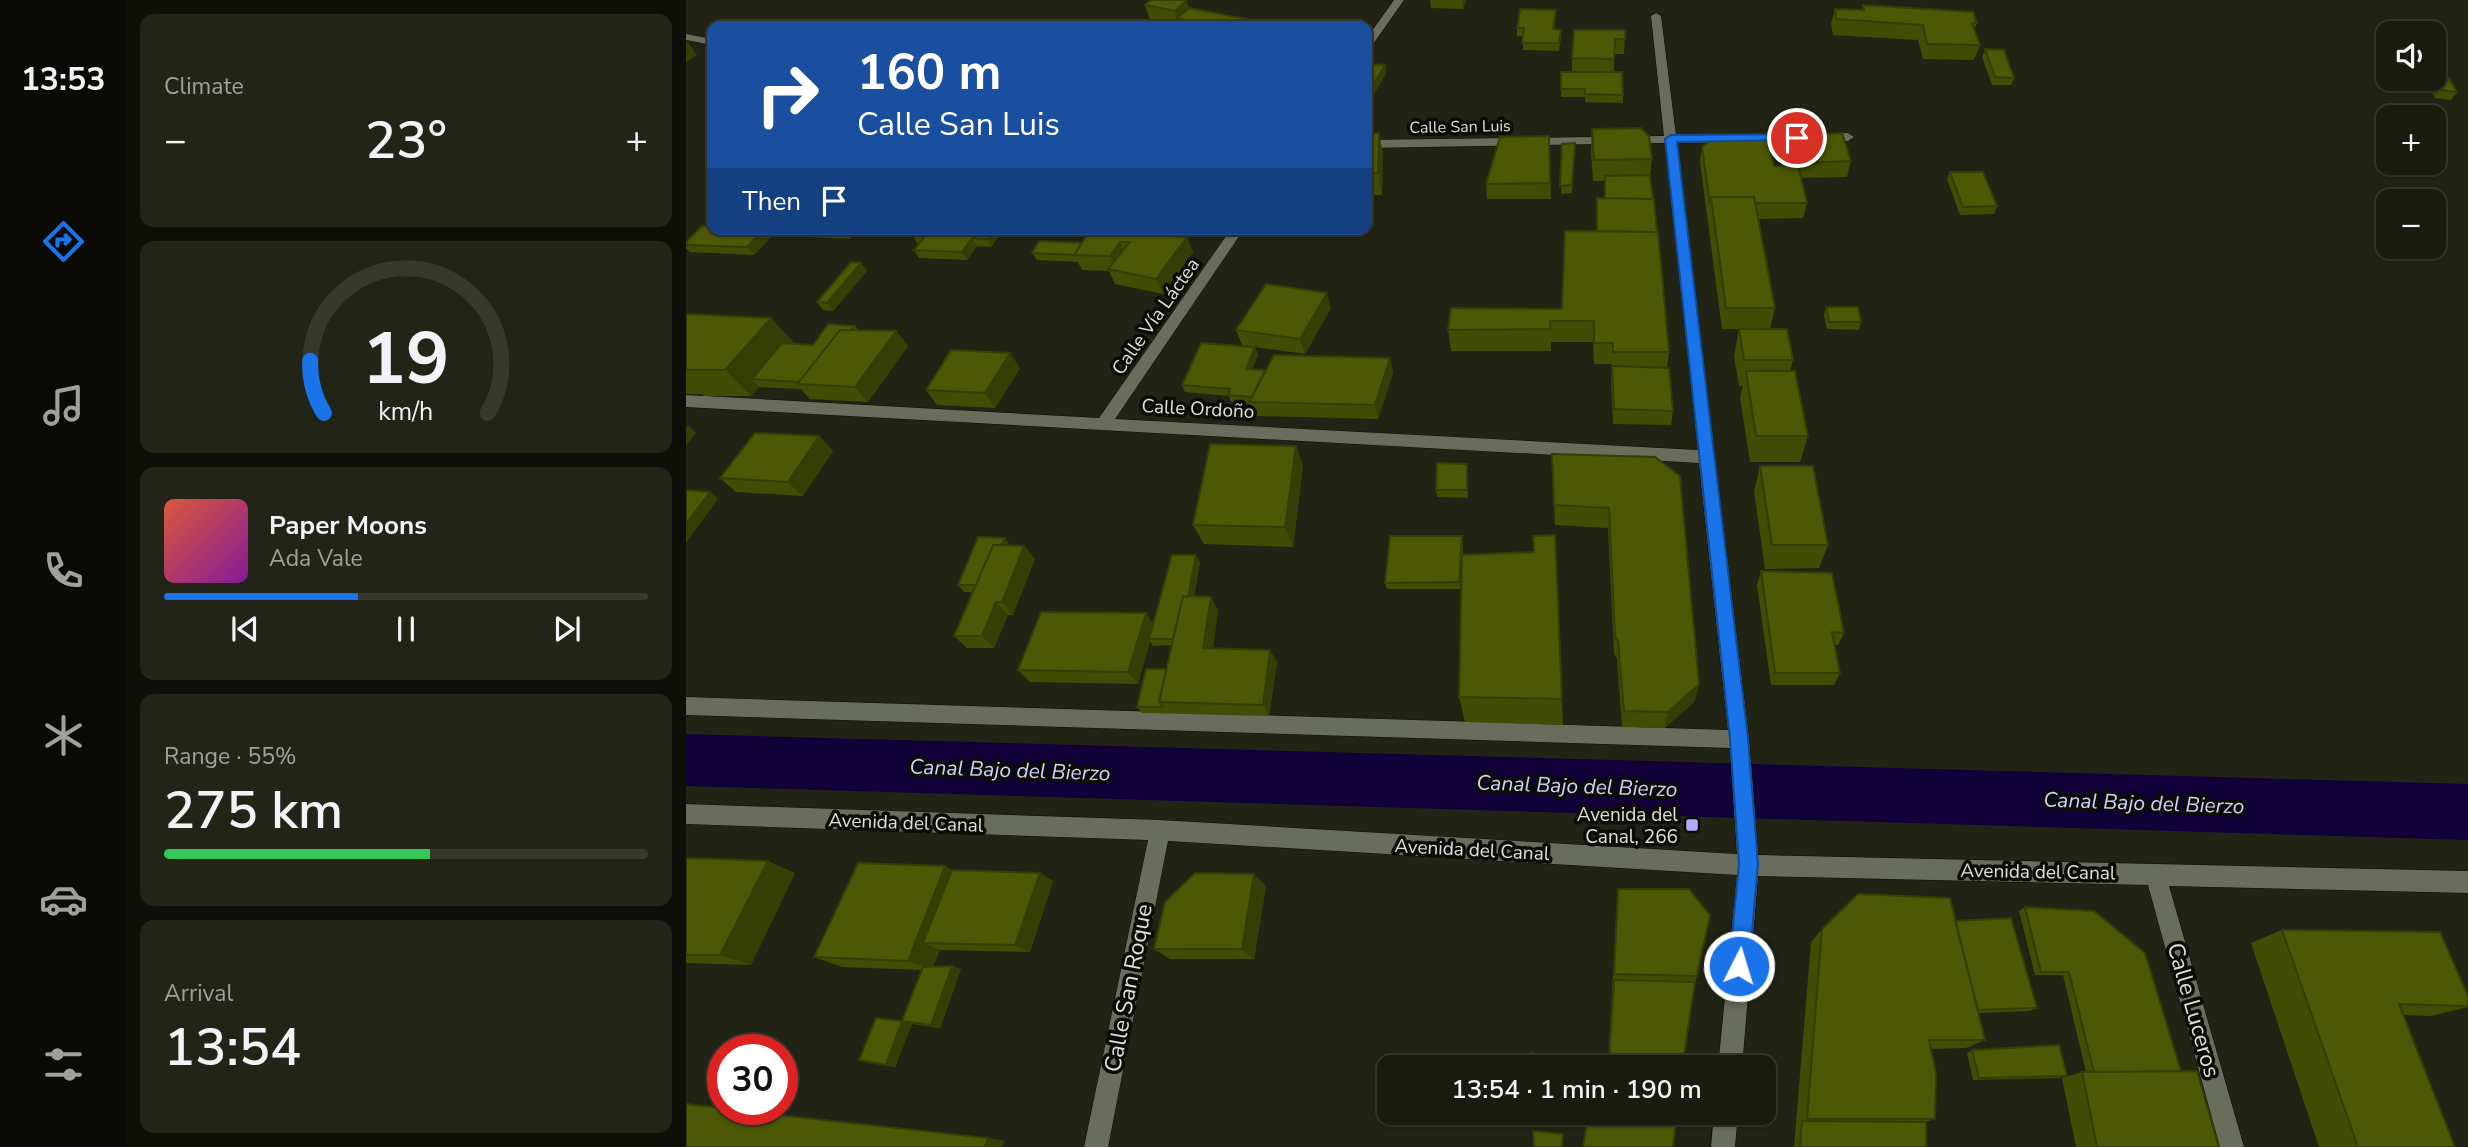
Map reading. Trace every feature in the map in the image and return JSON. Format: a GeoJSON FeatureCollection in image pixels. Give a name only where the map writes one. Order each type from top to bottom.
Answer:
{"type":"FeatureCollection","features":[{"type":"Feature","properties":{"kind":"street"},"geometry":{"type":"LineString","coordinates":[[1372,38],[1399,0]]}},
{"type":"Feature","properties":{"kind":"street"},"geometry":{"type":"LineString","coordinates":[[1656,16],[1739,739],[1748,864],[1731,1055]]}},
{"type":"Feature","properties":{"kind":"street"},"geometry":{"type":"LineString","coordinates":[[686,37],[707,41]]}},
{"type":"Feature","properties":{"kind":"street","name":"Calle San Luis"},"geometry":{"type":"LineString","coordinates":[[1372,144],[1848,137]]}},
{"type":"Feature","properties":{"kind":"street","name":"Calle Vía Láctea"},"geometry":{"type":"LineString","coordinates":[[1103,424],[1234,235]]}},
{"type":"Feature","properties":{"kind":"street","name":"Calle Ordoño"},"geometry":{"type":"LineString","coordinates":[[686,401],[1707,457]]}},
{"type":"Feature","properties":{"kind":"street"},"geometry":{"type":"LineString","coordinates":[[686,706],[1739,739]]}},
{"type":"Feature","properties":{"kind":"street","name":"Avenida del Canal"},"geometry":{"type":"LineString","coordinates":[[686,814],[1160,830],[1748,864],[2468,882]]}},
{"type":"Feature","properties":{"kind":"street","name":"Calle San Roque"},"geometry":{"type":"LineString","coordinates":[[1097,1147],[1160,830]]}},
{"type":"Feature","properties":{"kind":"street","name":"Calle Luceros"},"geometry":{"type":"LineString","coordinates":[[2155,873],[2232,1147]]}},
{"type":"Feature","properties":{"kind":"street"},"geometry":{"type":"LineString","coordinates":[[1723,1147],[1725,1125]]}},
{"type":"Feature","properties":{"kind":"building"},"geometry":{"type":"Polygon","coordinates":[[[1151,0],[1186,1],[1175,11],[1145,5],[1151,0]]]}},
{"type":"Feature","properties":{"kind":"building"},"geometry":{"type":"Polygon","coordinates":[[[1863,5],[1973,12],[1977,23],[1972,23],[1980,45],[1927,44],[1923,25],[1836,19],[1835,9],[1864,10],[1863,5]]]}},
{"type":"Feature","properties":{"kind":"building"},"geometry":{"type":"Polygon","coordinates":[[[1189,8],[1247,19],[1193,21],[1177,18],[1189,8]]]}},
{"type":"Feature","properties":{"kind":"building"},"geometry":{"type":"Polygon","coordinates":[[[1520,9],[1556,10],[1553,29],[1561,30],[1559,43],[1522,43],[1524,28],[1517,28],[1520,9]]]}},
{"type":"Feature","properties":{"kind":"building"},"geometry":{"type":"Polygon","coordinates":[[[1574,30],[1625,30],[1625,39],[1615,39],[1614,59],[1572,58],[1574,30]]]}},
{"type":"Feature","properties":{"kind":"building"},"geometry":{"type":"Polygon","coordinates":[[[1985,49],[2004,50],[2014,78],[1995,77],[1985,49]]]}},
{"type":"Feature","properties":{"kind":"building"},"geometry":{"type":"Polygon","coordinates":[[[1372,64],[1385,65],[1372,87],[1372,64]]]}},
{"type":"Feature","properties":{"kind":"building"},"geometry":{"type":"Polygon","coordinates":[[[1561,72],[1622,72],[1623,95],[1585,94],[1585,89],[1561,89],[1561,72]]]}},
{"type":"Feature","properties":{"kind":"building"},"geometry":{"type":"Polygon","coordinates":[[[2446,78],[2449,78],[2457,92],[2446,91],[2446,78]]]}},
{"type":"Feature","properties":{"kind":"building"},"geometry":{"type":"Polygon","coordinates":[[[1641,128],[1649,136],[1652,159],[1594,160],[1592,129],[1641,128]]]}},
{"type":"Feature","properties":{"kind":"building"},"geometry":{"type":"Polygon","coordinates":[[[1379,133],[1378,173],[1372,173],[1372,134],[1379,133]]]}},
{"type":"Feature","properties":{"kind":"building"},"geometry":{"type":"Polygon","coordinates":[[[1842,133],[1851,161],[1798,163],[1791,135],[1842,133]]]}},
{"type":"Feature","properties":{"kind":"building"},"geometry":{"type":"Polygon","coordinates":[[[1549,136],[1550,183],[1486,184],[1500,137],[1549,136]]]}},
{"type":"Feature","properties":{"kind":"building"},"geometry":{"type":"Polygon","coordinates":[[[1767,136],[1774,166],[1798,165],[1807,203],[1755,203],[1754,197],[1711,197],[1710,204],[1702,147],[1715,137],[1767,136]]]}},
{"type":"Feature","properties":{"kind":"building"},"geometry":{"type":"Polygon","coordinates":[[[1575,143],[1572,185],[1560,186],[1562,144],[1575,143]]]}},
{"type":"Feature","properties":{"kind":"building"},"geometry":{"type":"Polygon","coordinates":[[[1950,172],[1983,172],[1997,206],[1963,207],[1950,172]]]}},
{"type":"Feature","properties":{"kind":"building"},"geometry":{"type":"Polygon","coordinates":[[[1650,175],[1653,199],[1605,198],[1605,176],[1650,175]]]}},
{"type":"Feature","properties":{"kind":"building"},"geometry":{"type":"Polygon","coordinates":[[[1711,197],[1754,197],[1775,308],[1726,308],[1711,197]]]}},
{"type":"Feature","properties":{"kind":"building"},"geometry":{"type":"Polygon","coordinates":[[[1597,198],[1654,199],[1657,232],[1597,231],[1597,198]]]}},
{"type":"Feature","properties":{"kind":"building"},"geometry":{"type":"Polygon","coordinates":[[[702,226],[707,226],[707,235],[758,235],[747,247],[686,245],[702,226]]]}},
{"type":"Feature","properties":{"kind":"building"},"geometry":{"type":"Polygon","coordinates":[[[1565,231],[1658,232],[1669,352],[1613,352],[1613,343],[1594,343],[1594,321],[1550,321],[1550,329],[1448,330],[1451,308],[1562,309],[1565,231]]]}},
{"type":"Feature","properties":{"kind":"building"},"geometry":{"type":"Polygon","coordinates":[[[912,235],[990,235],[987,239],[972,238],[962,252],[914,250],[925,236],[912,235]]]}},
{"type":"Feature","properties":{"kind":"building"},"geometry":{"type":"Polygon","coordinates":[[[1087,235],[1187,237],[1156,279],[1108,269],[1130,242],[1120,242],[1110,256],[1074,255],[1087,235]]]}},
{"type":"Feature","properties":{"kind":"building"},"geometry":{"type":"Polygon","coordinates":[[[1039,241],[1082,243],[1074,255],[1032,253],[1039,241]]]}},
{"type":"Feature","properties":{"kind":"building"},"geometry":{"type":"Polygon","coordinates":[[[851,262],[861,263],[827,303],[817,302],[851,262]]]}},
{"type":"Feature","properties":{"kind":"building"},"geometry":{"type":"Polygon","coordinates":[[[1266,284],[1327,293],[1300,339],[1236,330],[1266,284]]]}},
{"type":"Feature","properties":{"kind":"building"},"geometry":{"type":"Polygon","coordinates":[[[1826,307],[1858,307],[1861,322],[1829,322],[1826,307]]]}},
{"type":"Feature","properties":{"kind":"building"},"geometry":{"type":"Polygon","coordinates":[[[686,314],[771,318],[725,370],[686,370],[686,314]]]}},
{"type":"Feature","properties":{"kind":"building"},"geometry":{"type":"Polygon","coordinates":[[[828,324],[855,326],[851,330],[840,330],[799,382],[752,379],[782,343],[813,345],[828,324]]]}},
{"type":"Feature","properties":{"kind":"building"},"geometry":{"type":"Polygon","coordinates":[[[1739,329],[1787,329],[1793,360],[1744,360],[1739,329]]]}},
{"type":"Feature","properties":{"kind":"building"},"geometry":{"type":"Polygon","coordinates":[[[840,330],[896,331],[855,387],[797,384],[840,330]]]}},
{"type":"Feature","properties":{"kind":"building"},"geometry":{"type":"Polygon","coordinates":[[[1201,343],[1255,347],[1246,369],[1265,370],[1252,397],[1228,395],[1230,389],[1182,385],[1201,343]]]}},
{"type":"Feature","properties":{"kind":"building"},"geometry":{"type":"Polygon","coordinates":[[[951,350],[1010,353],[985,393],[926,390],[951,350]]]}},
{"type":"Feature","properties":{"kind":"building"},"geometry":{"type":"Polygon","coordinates":[[[1274,355],[1390,358],[1375,405],[1249,402],[1274,355]]]}},
{"type":"Feature","properties":{"kind":"building"},"geometry":{"type":"Polygon","coordinates":[[[1612,366],[1669,368],[1673,411],[1614,409],[1612,366]]]}},
{"type":"Feature","properties":{"kind":"building"},"geometry":{"type":"Polygon","coordinates":[[[1746,371],[1795,371],[1808,436],[1756,436],[1746,371]]]}},
{"type":"Feature","properties":{"kind":"building"},"geometry":{"type":"Polygon","coordinates":[[[755,433],[819,436],[788,482],[720,478],[755,433]]]}},
{"type":"Feature","properties":{"kind":"building"},"geometry":{"type":"Polygon","coordinates":[[[1210,444],[1296,446],[1285,527],[1193,525],[1210,444]]]}},
{"type":"Feature","properties":{"kind":"building"},"geometry":{"type":"Polygon","coordinates":[[[1552,454],[1655,457],[1680,476],[1699,684],[1668,712],[1624,711],[1618,641],[1615,636],[1609,508],[1554,505],[1552,454]]]}},
{"type":"Feature","properties":{"kind":"building"},"geometry":{"type":"Polygon","coordinates":[[[1437,463],[1467,464],[1467,490],[1436,490],[1437,463]]]}},
{"type":"Feature","properties":{"kind":"building"},"geometry":{"type":"Polygon","coordinates":[[[1760,466],[1813,466],[1828,545],[1772,545],[1760,466]]]}},
{"type":"Feature","properties":{"kind":"building"},"geometry":{"type":"Polygon","coordinates":[[[686,490],[710,492],[686,524],[686,490]]]}},
{"type":"Feature","properties":{"kind":"building"},"geometry":{"type":"Polygon","coordinates":[[[1555,535],[1562,699],[1459,697],[1462,555],[1534,552],[1533,536],[1555,535]]]}},
{"type":"Feature","properties":{"kind":"building"},"geometry":{"type":"Polygon","coordinates":[[[1390,536],[1462,536],[1459,582],[1385,583],[1390,536]]]}},
{"type":"Feature","properties":{"kind":"building"},"geometry":{"type":"Polygon","coordinates":[[[978,537],[1005,538],[1001,545],[993,545],[976,585],[958,585],[978,537]]]}},
{"type":"Feature","properties":{"kind":"building"},"geometry":{"type":"Polygon","coordinates":[[[993,545],[1024,546],[1002,602],[996,602],[982,636],[954,636],[993,545]]]}},
{"type":"Feature","properties":{"kind":"building"},"geometry":{"type":"Polygon","coordinates":[[[1172,555],[1196,555],[1188,597],[1183,596],[1173,639],[1149,639],[1172,555]]]}},
{"type":"Feature","properties":{"kind":"building"},"geometry":{"type":"Polygon","coordinates":[[[1761,571],[1832,573],[1844,633],[1832,632],[1840,673],[1775,673],[1761,571]]]}},
{"type":"Feature","properties":{"kind":"building"},"geometry":{"type":"Polygon","coordinates":[[[1183,596],[1211,597],[1203,648],[1270,650],[1263,705],[1159,702],[1183,596]]]}},
{"type":"Feature","properties":{"kind":"building"},"geometry":{"type":"Polygon","coordinates":[[[1041,612],[1146,613],[1128,672],[1018,670],[1041,612]]]}},
{"type":"Feature","properties":{"kind":"building"},"geometry":{"type":"Polygon","coordinates":[[[1146,669],[1166,669],[1159,702],[1163,707],[1137,707],[1146,669]]]}},
{"type":"Feature","properties":{"kind":"building"},"geometry":{"type":"Polygon","coordinates":[[[686,858],[768,861],[720,955],[686,955],[686,858]]]}},
{"type":"Feature","properties":{"kind":"building"},"geometry":{"type":"Polygon","coordinates":[[[858,863],[945,866],[908,961],[814,957],[858,863]]]}},
{"type":"Feature","properties":{"kind":"building"},"geometry":{"type":"Polygon","coordinates":[[[952,870],[1040,873],[1015,945],[923,943],[952,870]]]}},
{"type":"Feature","properties":{"kind":"building"},"geometry":{"type":"Polygon","coordinates":[[[1195,873],[1254,874],[1242,949],[1154,949],[1165,902],[1195,873]]]}},
{"type":"Feature","properties":{"kind":"building"},"geometry":{"type":"Polygon","coordinates":[[[1618,889],[1689,889],[1710,915],[1697,976],[1614,974],[1618,889]]]}},
{"type":"Feature","properties":{"kind":"building"},"geometry":{"type":"Polygon","coordinates":[[[1858,894],[1950,898],[1985,1040],[1929,1040],[1936,1073],[1935,1119],[1807,1119],[1822,929],[1858,894]]]}},
{"type":"Feature","properties":{"kind":"building"},"geometry":{"type":"Polygon","coordinates":[[[2025,907],[2094,911],[2145,953],[2181,1071],[2094,1072],[2069,972],[2041,972],[2025,907]]]}},
{"type":"Feature","properties":{"kind":"building"},"geometry":{"type":"Polygon","coordinates":[[[2011,918],[2037,1008],[1978,1010],[1955,921],[2011,918]]]}},
{"type":"Feature","properties":{"kind":"building"},"geometry":{"type":"Polygon","coordinates":[[[2282,930],[2440,932],[2468,996],[2468,1006],[2399,1004],[2455,1147],[2358,1147],[2282,930]]]}},
{"type":"Feature","properties":{"kind":"building"},"geometry":{"type":"Polygon","coordinates":[[[952,966],[931,1025],[902,1021],[923,967],[952,966]]]}},
{"type":"Feature","properties":{"kind":"building"},"geometry":{"type":"Polygon","coordinates":[[[1614,980],[1695,982],[1684,1055],[1609,1055],[1614,980]]]}},
{"type":"Feature","properties":{"kind":"building"},"geometry":{"type":"Polygon","coordinates":[[[876,1018],[902,1021],[886,1065],[859,1060],[876,1018]]]}},
{"type":"Feature","properties":{"kind":"building"},"geometry":{"type":"Polygon","coordinates":[[[2059,1045],[2067,1076],[1979,1078],[1972,1050],[2059,1045]]]}},
{"type":"Feature","properties":{"kind":"building"},"geometry":{"type":"Polygon","coordinates":[[[2197,1071],[2219,1147],[2097,1147],[2082,1072],[2197,1071]]]}},
{"type":"Feature","properties":{"kind":"building"},"geometry":{"type":"Polygon","coordinates":[[[686,1104],[707,1106],[707,1125],[798,1125],[798,1117],[988,1138],[985,1147],[686,1147],[686,1104]]]}},
{"type":"Feature","properties":{"kind":"building"},"geometry":{"type":"Polygon","coordinates":[[[1802,1121],[1926,1122],[1926,1147],[1800,1147],[1802,1121]]]}},
{"type":"Feature","properties":{"kind":"building"},"geometry":{"type":"Polygon","coordinates":[[[1587,1125],[1676,1125],[1673,1147],[1583,1147],[1587,1125]]]}},
{"type":"Feature","properties":{"kind":"building"},"geometry":{"type":"Polygon","coordinates":[[[1533,1131],[1563,1134],[1562,1147],[1534,1147],[1533,1131]]]}},
{"type":"Feature","properties":{"kind":"waterway","name":"Canal Bajo del Bierzo"},"geometry":{"type":"LineString","coordinates":[[686,760],[2468,812]]}},
{"type":"Feature","properties":{"kind":"place","name":"Avenida del Canal, 266"},"geometry":{"type":"Point","coordinates":[1692,825]}},
{"type":"Feature","properties":{"kind":"route"},"geometry":{"type":"LineString","coordinates":[[1739,966],[1748,864],[1739,739],[1671,139],[1797,138]]}}]}
